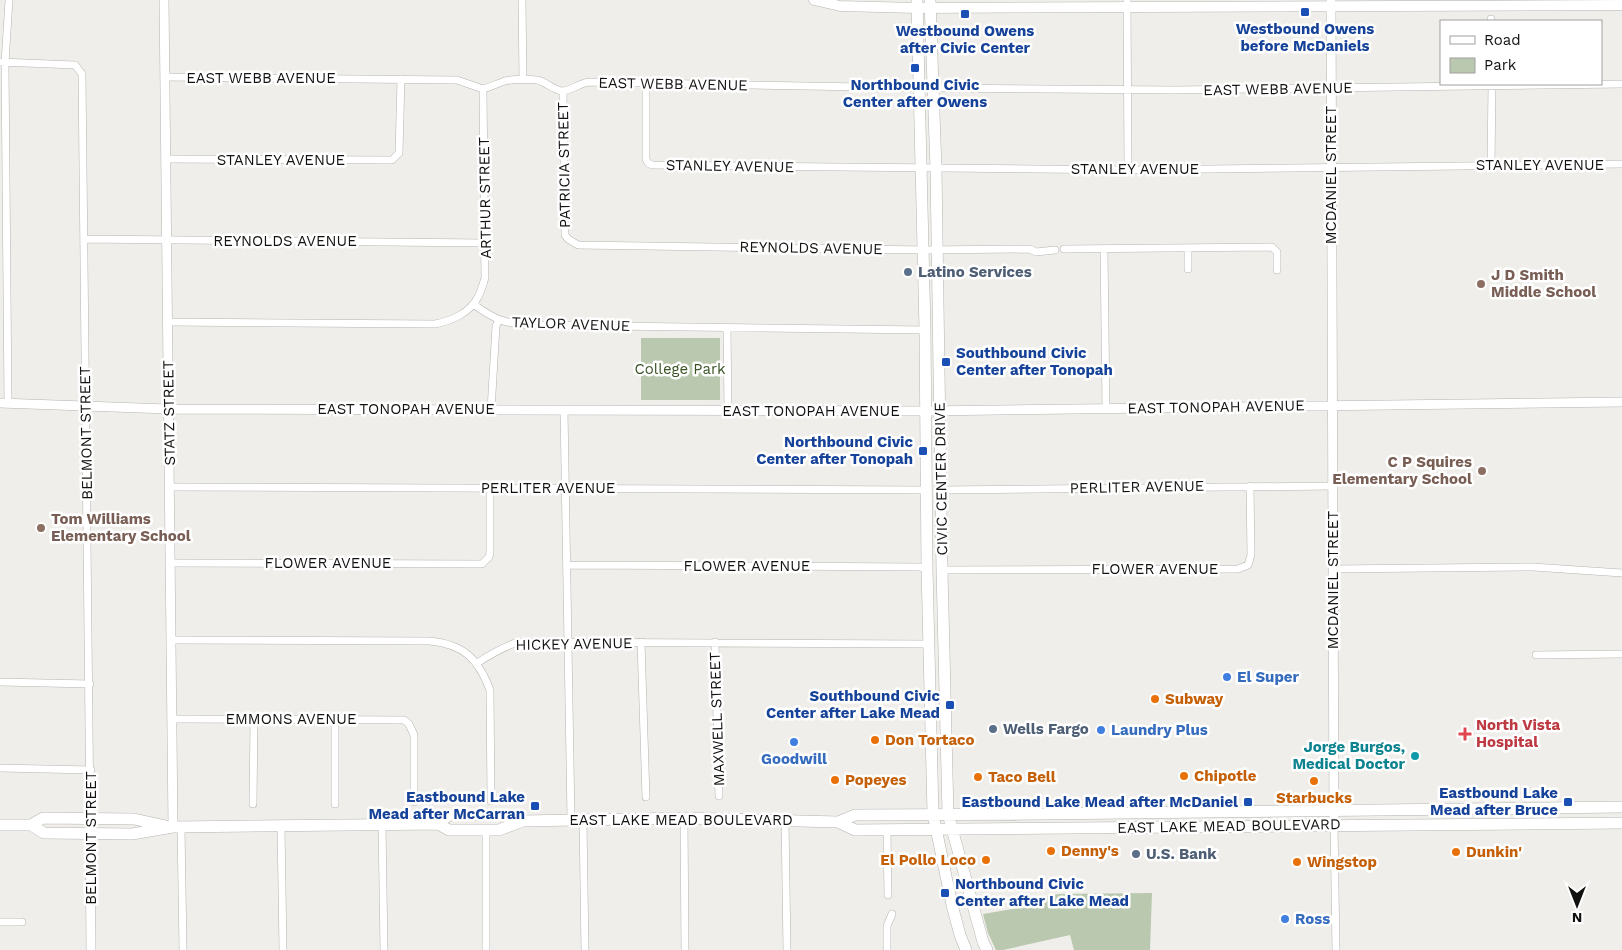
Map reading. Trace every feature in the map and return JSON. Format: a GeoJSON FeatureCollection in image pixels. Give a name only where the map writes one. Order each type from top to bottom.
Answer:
{"type":"FeatureCollection","features":[{"type":"Feature","properties":{"kind":"main road"},"geometry":{"type":"LineString","coordinates":[[814,0],[840,6],[1127,3],[1622,5]]}},
{"type":"Feature","properties":{"kind":"main road","name":"CIVIC CENTER DRIVE"},"geometry":{"type":"LineString","coordinates":[[917,4],[925,330],[927,568],[933,814],[952,905],[966,950]]}},
{"type":"Feature","properties":{"kind":"main road","name":"CIVIC CENTER DRIVE"},"geometry":{"type":"LineString","coordinates":[[930,4],[938,250],[942,570],[948,814],[967,889],[987,950]]}},
{"type":"Feature","properties":{"kind":"main road"},"geometry":{"type":"LineString","coordinates":[[927,526],[932,538],[935,561],[942,570]]}},
{"type":"Feature","properties":{"kind":"main road"},"geometry":{"type":"LineString","coordinates":[[927,568],[936,577],[943,609]]}},
{"type":"Feature","properties":{"kind":"main road","name":"EAST LAKE MEAD BOULEVARD"},"geometry":{"type":"LineString","coordinates":[[838,822],[855,815],[1622,808]]}},
{"type":"Feature","properties":{"kind":"main road"},"geometry":{"type":"LineString","coordinates":[[1442,809],[1468,824]]}},
{"type":"Feature","properties":{"kind":"main road"},"geometry":{"type":"LineString","coordinates":[[1156,813],[1156,826]]}},
{"type":"Feature","properties":{"kind":"main road","name":"EAST LAKE MEAD BOULEVARD"},"geometry":{"type":"LineString","coordinates":[[438,824],[449,815],[500,815],[523,821],[684,818],[785,820],[838,822],[855,830],[1622,822]]}},
{"type":"Feature","properties":{"kind":"main road","name":"EAST LAKE MEAD BOULEVARD"},"geometry":{"type":"LineString","coordinates":[[0,825],[31,825],[43,818],[134,819],[177,827]]}},
{"type":"Feature","properties":{"kind":"main road","name":"EAST LAKE MEAD BOULEVARD"},"geometry":{"type":"LineString","coordinates":[[31,825],[44,833],[132,834],[177,827],[438,824],[449,830],[499,830],[523,821]]}},
{"type":"Feature","properties":{"kind":"street"},"geometry":{"type":"LineString","coordinates":[[4,404],[2,62],[9,0]]}},
{"type":"Feature","properties":{"kind":"street","name":"STATZ STREET"},"geometry":{"type":"LineString","coordinates":[[164,0],[172,719],[183,950]]}},
{"type":"Feature","properties":{"kind":"street"},"geometry":{"type":"LineString","coordinates":[[522,0],[523,80]]}},
{"type":"Feature","properties":{"kind":"street"},"geometry":{"type":"LineString","coordinates":[[1127,3],[1128,170]]}},
{"type":"Feature","properties":{"kind":"street","name":"MCDANIEL STREET"},"geometry":{"type":"LineString","coordinates":[[1331,3],[1336,950]]}},
{"type":"Feature","properties":{"kind":"street","name":"BELMONT STREET"},"geometry":{"type":"LineString","coordinates":[[2,62],[74,65],[82,74],[91,770],[91,950]]}},
{"type":"Feature","properties":{"kind":"street","name":"EAST WEBB AVENUE"},"geometry":{"type":"LineString","coordinates":[[165,77],[457,80],[483,89]]}},
{"type":"Feature","properties":{"kind":"street","name":"STANLEY AVENUE"},"geometry":{"type":"LineString","coordinates":[[166,159],[392,160],[399,154],[401,79]]}},
{"type":"Feature","properties":{"kind":"street"},"geometry":{"type":"LineString","coordinates":[[483,89],[508,80],[538,80],[563,91]]}},
{"type":"Feature","properties":{"kind":"street","name":"EAST WEBB AVENUE"},"geometry":{"type":"LineString","coordinates":[[563,91],[589,82],[920,88]]}},
{"type":"Feature","properties":{"kind":"street","name":"STANLEY AVENUE"},"geometry":{"type":"LineString","coordinates":[[646,83],[646,159],[652,165],[1128,170],[1622,164]]}},
{"type":"Feature","properties":{"kind":"street","name":"EAST WEBB AVENUE"},"geometry":{"type":"LineString","coordinates":[[1602,84],[1622,84]]}},
{"type":"Feature","properties":{"kind":"street","name":"EAST WEBB AVENUE"},"geometry":{"type":"LineString","coordinates":[[934,88],[1128,90],[1452,85]]}},
{"type":"Feature","properties":{"kind":"street"},"geometry":{"type":"LineString","coordinates":[[1491,165],[1492,85]]}},
{"type":"Feature","properties":{"kind":"street","name":"ARTHUR STREET"},"geometry":{"type":"LineString","coordinates":[[473,304],[478,298],[485,278],[483,89]]}},
{"type":"Feature","properties":{"kind":"street","name":"PATRICIA STREET"},"geometry":{"type":"LineString","coordinates":[[563,91],[566,235],[568,239]]}},
{"type":"Feature","properties":{"kind":"street","name":"REYNOLDS AVENUE"},"geometry":{"type":"LineString","coordinates":[[568,239],[578,245],[923,250],[1030,249],[1036,252],[1055,250]]}},
{"type":"Feature","properties":{"kind":"street","name":"REYNOLDS AVENUE"},"geometry":{"type":"LineString","coordinates":[[84,240],[486,243]]}},
{"type":"Feature","properties":{"kind":"street"},"geometry":{"type":"LineString","coordinates":[[1064,249],[1272,247],[1277,252],[1277,270]]}},
{"type":"Feature","properties":{"kind":"street"},"geometry":{"type":"LineString","coordinates":[[1188,248],[1188,268]]}},
{"type":"Feature","properties":{"kind":"street"},"geometry":{"type":"LineString","coordinates":[[1104,249],[1106,409]]}},
{"type":"Feature","properties":{"kind":"street"},"geometry":{"type":"LineString","coordinates":[[168,322],[434,324],[446,322],[465,312],[473,304]]}},
{"type":"Feature","properties":{"kind":"street","name":"TAYLOR AVENUE"},"geometry":{"type":"LineString","coordinates":[[473,304],[493,318],[509,324],[925,330]]}},
{"type":"Feature","properties":{"kind":"street"},"geometry":{"type":"LineString","coordinates":[[490,410],[496,326],[499,320]]}},
{"type":"Feature","properties":{"kind":"street"},"geometry":{"type":"LineString","coordinates":[[727,328],[728,411]]}},
{"type":"Feature","properties":{"kind":"street","name":"EAST TONOPAH AVENUE"},"geometry":{"type":"LineString","coordinates":[[4,404],[168,409],[940,411],[1622,402]]}},
{"type":"Feature","properties":{"kind":"street"},"geometry":{"type":"LineString","coordinates":[[564,410],[568,642],[585,950]]}},
{"type":"Feature","properties":{"kind":"street","name":"FLOWER AVENUE"},"geometry":{"type":"LineString","coordinates":[[942,570],[1238,569],[1248,565],[1251,555],[1250,486]]}},
{"type":"Feature","properties":{"kind":"street","name":"PERLITER AVENUE"},"geometry":{"type":"LineString","coordinates":[[941,490],[1333,486]]}},
{"type":"Feature","properties":{"kind":"street","name":"PERLITER AVENUE"},"geometry":{"type":"LineString","coordinates":[[169,487],[926,490]]}},
{"type":"Feature","properties":{"kind":"street","name":"FLOWER AVENUE"},"geometry":{"type":"LineString","coordinates":[[170,563],[482,564],[489,557],[490,552],[490,488]]}},
{"type":"Feature","properties":{"kind":"street","name":"FLOWER AVENUE"},"geometry":{"type":"LineString","coordinates":[[567,565],[927,568]]}},
{"type":"Feature","properties":{"kind":"street"},"geometry":{"type":"LineString","coordinates":[[1333,569],[1533,567],[1622,573]]}},
{"type":"Feature","properties":{"kind":"street"},"geometry":{"type":"LineString","coordinates":[[171,640],[429,642],[443,643],[460,649],[484,673],[490,690],[491,801]]}},
{"type":"Feature","properties":{"kind":"street","name":"HICKEY AVENUE"},"geometry":{"type":"LineString","coordinates":[[477,664],[505,646],[518,642],[929,644]]}},
{"type":"Feature","properties":{"kind":"street"},"geometry":{"type":"LineString","coordinates":[[641,642],[646,797]]}},
{"type":"Feature","properties":{"kind":"street","name":"MAXWELL STREET"},"geometry":{"type":"LineString","coordinates":[[714,642],[719,796]]}},
{"type":"Feature","properties":{"kind":"street"},"geometry":{"type":"LineString","coordinates":[[1536,655],[1622,654]]}},
{"type":"Feature","properties":{"kind":"street"},"geometry":{"type":"LineString","coordinates":[[0,682],[90,684]]}},
{"type":"Feature","properties":{"kind":"street","name":"EMMONS AVENUE"},"geometry":{"type":"LineString","coordinates":[[172,719],[404,720],[409,724],[414,735],[414,802]]}},
{"type":"Feature","properties":{"kind":"street"},"geometry":{"type":"LineString","coordinates":[[253,804],[254,719]]}},
{"type":"Feature","properties":{"kind":"street"},"geometry":{"type":"LineString","coordinates":[[335,719],[335,804]]}},
{"type":"Feature","properties":{"kind":"street"},"geometry":{"type":"LineString","coordinates":[[0,768],[91,770]]}},
{"type":"Feature","properties":{"kind":"street"},"geometry":{"type":"LineString","coordinates":[[684,818],[686,950]]}},
{"type":"Feature","properties":{"kind":"street"},"geometry":{"type":"LineString","coordinates":[[785,820],[787,950]]}},
{"type":"Feature","properties":{"kind":"street"},"geometry":{"type":"LineString","coordinates":[[382,825],[384,950]]}},
{"type":"Feature","properties":{"kind":"street"},"geometry":{"type":"LineString","coordinates":[[281,826],[283,950]]}},
{"type":"Feature","properties":{"kind":"street"},"geometry":{"type":"LineString","coordinates":[[486,830],[486,950]]}},
{"type":"Feature","properties":{"kind":"street"},"geometry":{"type":"LineString","coordinates":[[888,830],[888,895]]}},
{"type":"Feature","properties":{"kind":"street"},"geometry":{"type":"LineString","coordinates":[[887,950],[887,926],[892,914]]}},
{"type":"Feature","properties":{"kind":"street"},"geometry":{"type":"LineString","coordinates":[[0,922],[22,922]]}},
{"type":"Feature","properties":{"kind":"green space","name":"College Park"},"geometry":{"type":"Polygon","coordinates":[[[641,338],[720,338],[720,400],[641,400],[641,338]]]}},
{"type":"Feature","properties":{"kind":"green space"},"geometry":{"type":"Polygon","coordinates":[[[1152,893],[1150,950],[1074,950],[1070,935],[996,950],[988,933],[983,914],[1023,907],[1022,900],[1059,894],[1152,893]]]}},
{"type":"Feature","properties":{"kind":"place","name":"Westbound Owens before McDaniels"},"geometry":{"type":"Point","coordinates":[1305,12]}},
{"type":"Feature","properties":{"kind":"place","name":"Westbound Owens after Civic Center"},"geometry":{"type":"Point","coordinates":[965,14]}},
{"type":"Feature","properties":{"kind":"place","name":"Northbound Civic Center after Owens"},"geometry":{"type":"Point","coordinates":[915,68]}},
{"type":"Feature","properties":{"kind":"place","name":"Latino Services"},"geometry":{"type":"Point","coordinates":[908,272]}},
{"type":"Feature","properties":{"kind":"place","name":"J D Smith Middle School"},"geometry":{"type":"Point","coordinates":[1481,284]}},
{"type":"Feature","properties":{"kind":"place","name":"Southbound Civic Center after Tonopah"},"geometry":{"type":"Point","coordinates":[946,362]}},
{"type":"Feature","properties":{"kind":"place","name":"Northbound Civic Center after Tonopah"},"geometry":{"type":"Point","coordinates":[923,451]}},
{"type":"Feature","properties":{"kind":"place","name":"C P Squires Elementary School"},"geometry":{"type":"Point","coordinates":[1482,471]}},
{"type":"Feature","properties":{"kind":"place","name":"Tom Williams Elementary School"},"geometry":{"type":"Point","coordinates":[41,528]}},
{"type":"Feature","properties":{"kind":"place","name":"El Super"},"geometry":{"type":"Point","coordinates":[1227,677]}},
{"type":"Feature","properties":{"kind":"place","name":"Subway"},"geometry":{"type":"Point","coordinates":[1155,699]}},
{"type":"Feature","properties":{"kind":"place","name":"Southbound Civic Center after Lake Mead"},"geometry":{"type":"Point","coordinates":[950,705]}},
{"type":"Feature","properties":{"kind":"place","name":"Wells Fargo"},"geometry":{"type":"Point","coordinates":[993,729]}},
{"type":"Feature","properties":{"kind":"place","name":"Laundry Plus"},"geometry":{"type":"Point","coordinates":[1101,730]}},
{"type":"Feature","properties":{"kind":"place","name":"North Vista Hospital"},"geometry":{"type":"Point","coordinates":[1465,734]}},
{"type":"Feature","properties":{"kind":"place","name":"Don Tortaco"},"geometry":{"type":"Point","coordinates":[875,740]}},
{"type":"Feature","properties":{"kind":"place","name":"Goodwill"},"geometry":{"type":"Point","coordinates":[794,742]}},
{"type":"Feature","properties":{"kind":"place","name":"Jorge Burgos, Medical Doctor"},"geometry":{"type":"Point","coordinates":[1415,756]}},
{"type":"Feature","properties":{"kind":"place","name":"Chipotle"},"geometry":{"type":"Point","coordinates":[1184,776]}},
{"type":"Feature","properties":{"kind":"place","name":"Taco Bell"},"geometry":{"type":"Point","coordinates":[978,777]}},
{"type":"Feature","properties":{"kind":"place","name":"Popeyes"},"geometry":{"type":"Point","coordinates":[835,780]}},
{"type":"Feature","properties":{"kind":"place","name":"Starbucks"},"geometry":{"type":"Point","coordinates":[1314,781]}},
{"type":"Feature","properties":{"kind":"place","name":"Eastbound Lake Mead after McDaniel"},"geometry":{"type":"Point","coordinates":[1248,802]}},
{"type":"Feature","properties":{"kind":"place","name":"Eastbound Lake Mead after Bruce"},"geometry":{"type":"Point","coordinates":[1568,802]}},
{"type":"Feature","properties":{"kind":"place","name":"Eastbound Lake Mead after McCarran"},"geometry":{"type":"Point","coordinates":[535,806]}},
{"type":"Feature","properties":{"kind":"place","name":"Denny's"},"geometry":{"type":"Point","coordinates":[1051,851]}},
{"type":"Feature","properties":{"kind":"place","name":"Dunkin'"},"geometry":{"type":"Point","coordinates":[1456,852]}},
{"type":"Feature","properties":{"kind":"place","name":"U.S. Bank"},"geometry":{"type":"Point","coordinates":[1136,854]}},
{"type":"Feature","properties":{"kind":"place","name":"El Pollo Loco"},"geometry":{"type":"Point","coordinates":[986,860]}},
{"type":"Feature","properties":{"kind":"place","name":"Wingstop"},"geometry":{"type":"Point","coordinates":[1297,862]}},
{"type":"Feature","properties":{"kind":"place","name":"Northbound Civic Center after Lake Mead"},"geometry":{"type":"Point","coordinates":[945,893]}},
{"type":"Feature","properties":{"kind":"place","name":"Ross"},"geometry":{"type":"Point","coordinates":[1285,919]}}]}
